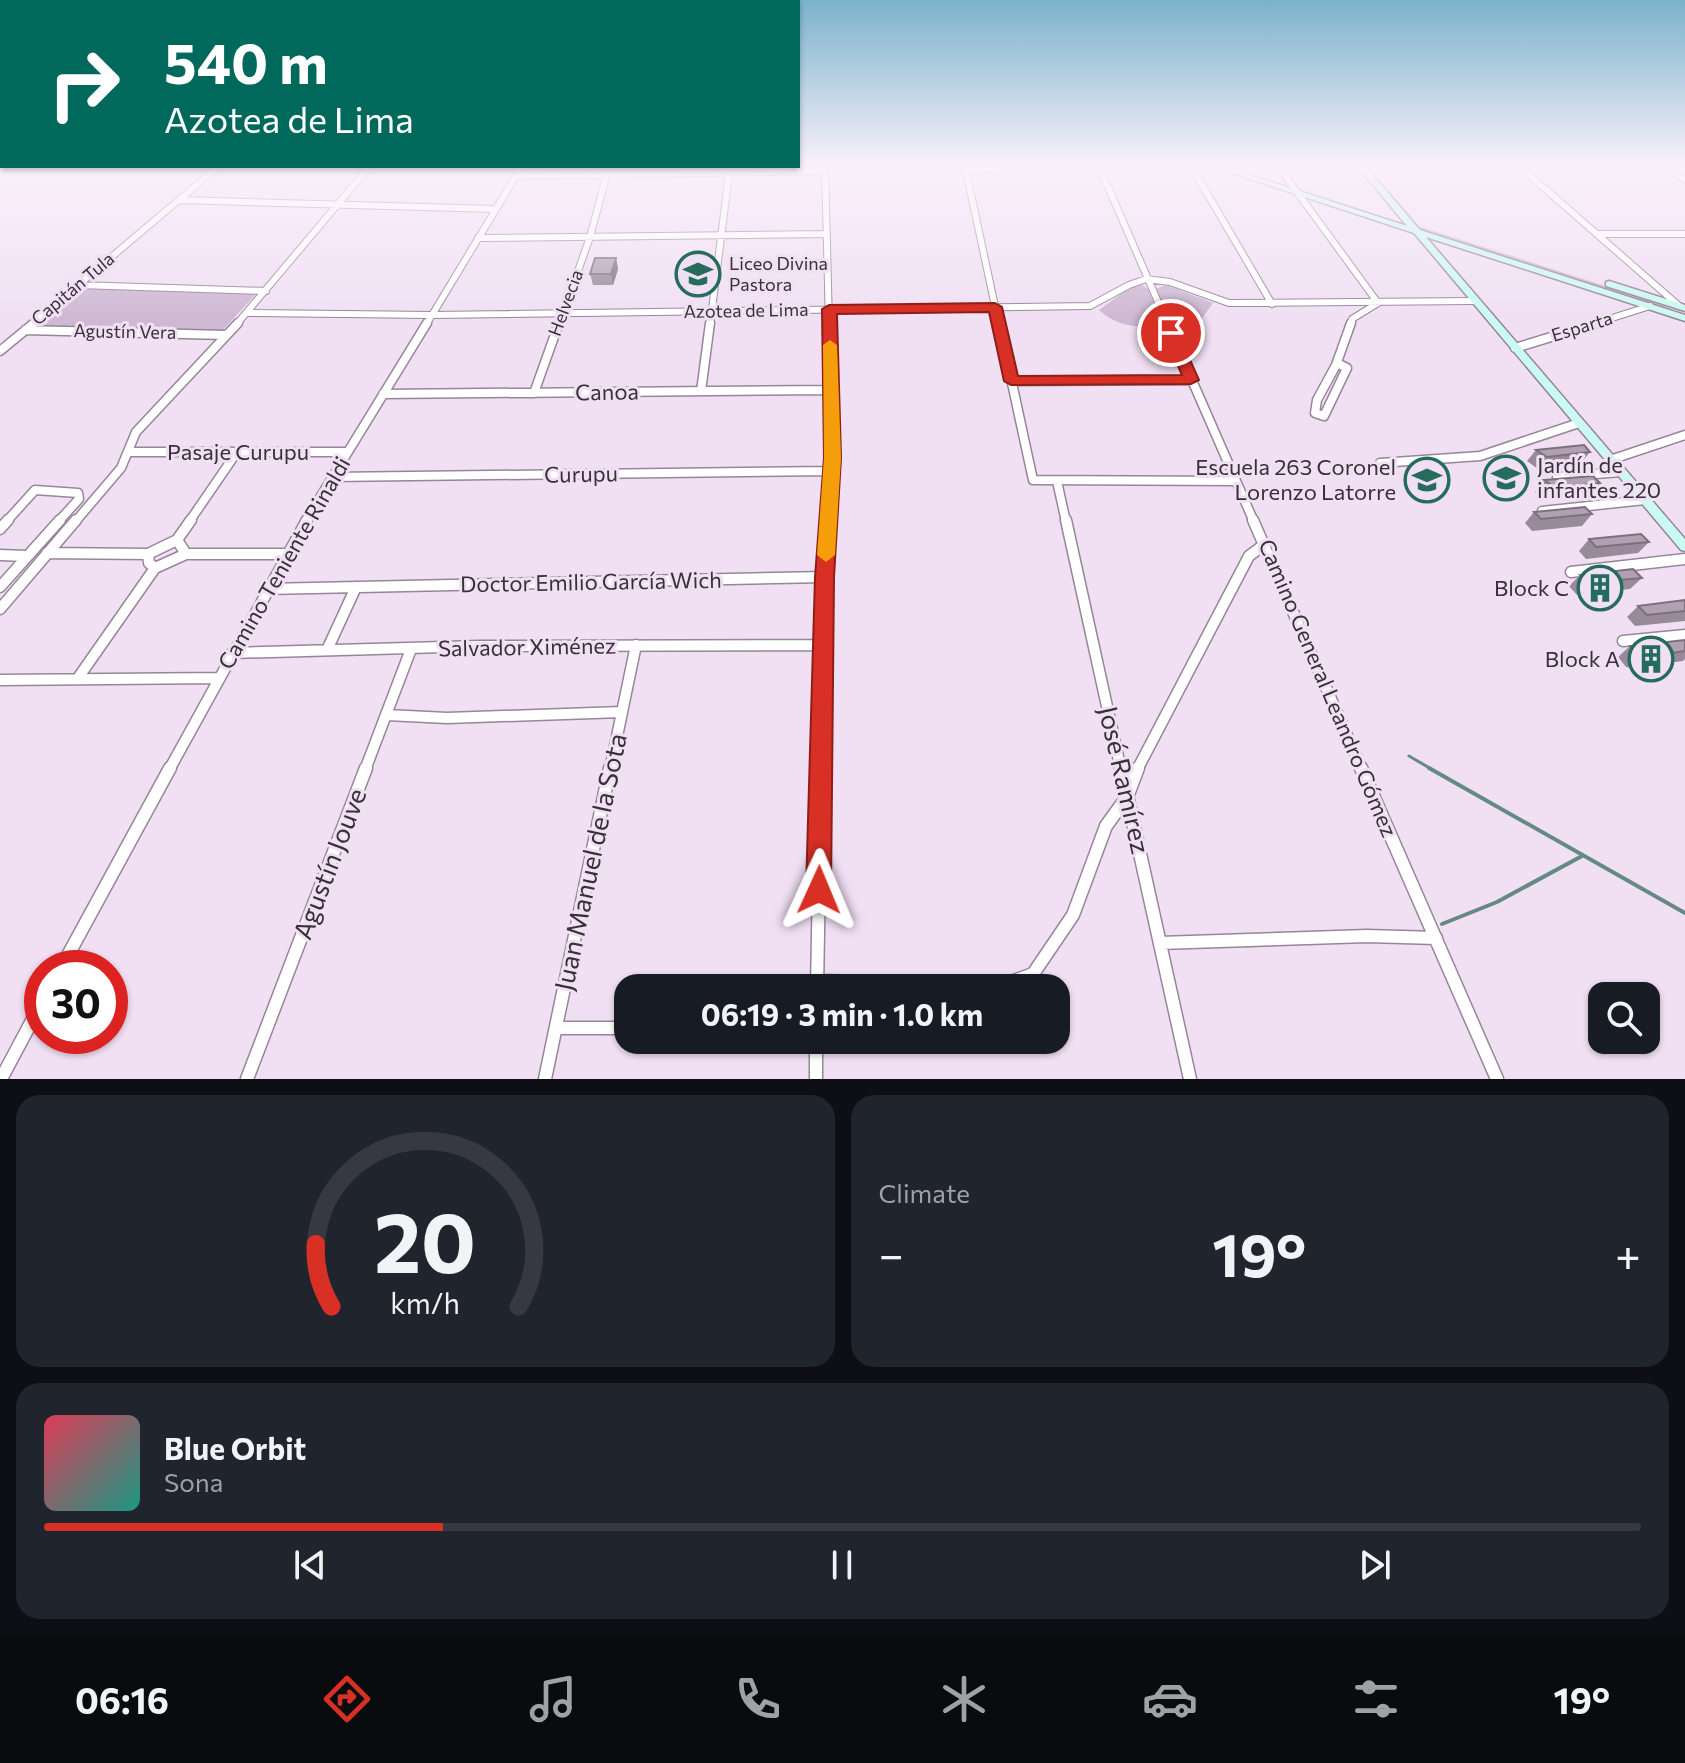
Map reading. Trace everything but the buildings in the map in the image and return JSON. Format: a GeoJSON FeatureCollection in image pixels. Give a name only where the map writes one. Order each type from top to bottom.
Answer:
{"type":"FeatureCollection","features":[{"type":"Feature","properties":{"kind":"main road"},"geometry":{"type":"LineString","coordinates":[[1380,216],[1682,306]]}},
{"type":"Feature","properties":{"kind":"main road"},"geometry":{"type":"LineString","coordinates":[[1385,216],[1685,318]]}},
{"type":"Feature","properties":{"kind":"main road"},"geometry":{"type":"LineString","coordinates":[[1403,216],[1685,547]]}},
{"type":"Feature","properties":{"kind":"street","name":"Capitán Tula"},"geometry":{"type":"LineString","coordinates":[[0,351],[160,216]]}},
{"type":"Feature","properties":{"kind":"street"},"geometry":{"type":"LineString","coordinates":[[0,609],[121,468],[136,432],[247,313],[327,216]]}},
{"type":"Feature","properties":{"kind":"street","name":"Camino Teniente Rinaldi"},"geometry":{"type":"LineString","coordinates":[[71,950],[286,554],[491,216]]}},
{"type":"Feature","properties":{"kind":"street","name":"Helvecia"},"geometry":{"type":"LineString","coordinates":[[534,393],[596,216]]}},
{"type":"Feature","properties":{"kind":"street"},"geometry":{"type":"LineString","coordinates":[[701,391],[724,216]]}},
{"type":"Feature","properties":{"kind":"street"},"geometry":{"type":"LineString","coordinates":[[817,974],[831,390],[826,216]]}},
{"type":"Feature","properties":{"kind":"street"},"geometry":{"type":"LineString","coordinates":[[976,216],[1033,480],[1236,481]]}},
{"type":"Feature","properties":{"kind":"street","name":"Camino General Leandro Gómez"},"geometry":{"type":"LineString","coordinates":[[1121,216],[1497,1079]]}},
{"type":"Feature","properties":{"kind":"street"},"geometry":{"type":"LineString","coordinates":[[1221,216],[1272,304]]}},
{"type":"Feature","properties":{"kind":"street"},"geometry":{"type":"LineString","coordinates":[[1316,216],[1378,303]]}},
{"type":"Feature","properties":{"kind":"street"},"geometry":{"type":"LineString","coordinates":[[1578,216],[1682,306]]}},
{"type":"Feature","properties":{"kind":"street"},"geometry":{"type":"LineString","coordinates":[[478,238],[827,234]]}},
{"type":"Feature","properties":{"kind":"street"},"geometry":{"type":"LineString","coordinates":[[1599,234],[1685,234]]}},
{"type":"Feature","properties":{"kind":"street"},"geometry":{"type":"LineString","coordinates":[[1148,280],[1166,282],[1221,302],[1474,301]]}},
{"type":"Feature","properties":{"kind":"street","name":"Azotea de Lima"},"geometry":{"type":"LineString","coordinates":[[247,313],[432,315],[1094,306],[1134,282],[1148,280]]}},
{"type":"Feature","properties":{"kind":"street"},"geometry":{"type":"LineString","coordinates":[[78,285],[266,291]]}},
{"type":"Feature","properties":{"kind":"street"},"geometry":{"type":"LineString","coordinates":[[1337,363],[1347,368],[1324,416],[1315,413],[1352,319],[1378,303]]}},
{"type":"Feature","properties":{"kind":"street","name":"Esparta"},"geometry":{"type":"LineString","coordinates":[[1515,348],[1650,306]]}},
{"type":"Feature","properties":{"kind":"street","name":"Agustín Vera"},"geometry":{"type":"LineString","coordinates":[[25,330],[225,335]]}},
{"type":"Feature","properties":{"kind":"street"},"geometry":{"type":"LineString","coordinates":[[1011,381],[1191,380]]}},
{"type":"Feature","properties":{"kind":"street","name":"Canoa"},"geometry":{"type":"LineString","coordinates":[[383,394],[831,390]]}},
{"type":"Feature","properties":{"kind":"street"},"geometry":{"type":"LineString","coordinates":[[1380,463],[1480,456],[1579,423]]}},
{"type":"Feature","properties":{"kind":"street"},"geometry":{"type":"LineString","coordinates":[[1610,460],[1685,435]]}},
{"type":"Feature","properties":{"kind":"street","name":"Pasaje Curupu"},"geometry":{"type":"LineString","coordinates":[[129,452],[347,452]]}},
{"type":"Feature","properties":{"kind":"street"},"geometry":{"type":"LineString","coordinates":[[47,553],[148,554],[177,540],[237,452]]}},
{"type":"Feature","properties":{"kind":"street","name":"Curupu"},"geometry":{"type":"LineString","coordinates":[[332,477],[830,471]]}},
{"type":"Feature","properties":{"kind":"street"},"geometry":{"type":"LineString","coordinates":[[1557,477],[1621,472]]}},
{"type":"Feature","properties":{"kind":"street","name":"José Ramírez"},"geometry":{"type":"LineString","coordinates":[[1057,481],[1190,1079]]}},
{"type":"Feature","properties":{"kind":"street"},"geometry":{"type":"LineString","coordinates":[[0,529],[35,490],[78,493],[79,499],[0,587]]}},
{"type":"Feature","properties":{"kind":"street"},"geometry":{"type":"LineString","coordinates":[[1542,511],[1645,500]]}},
{"type":"Feature","properties":{"kind":"street"},"geometry":{"type":"LineString","coordinates":[[177,540],[186,554]]}},
{"type":"Feature","properties":{"kind":"street"},"geometry":{"type":"LineString","coordinates":[[1033,974],[1073,915],[1106,826],[1127,797],[1134,775],[1249,556],[1265,544]]}},
{"type":"Feature","properties":{"kind":"street"},"geometry":{"type":"LineString","coordinates":[[148,554],[149,563],[155,568]]}},
{"type":"Feature","properties":{"kind":"street"},"geometry":{"type":"LineString","coordinates":[[78,678],[155,568],[186,554],[286,554]]}},
{"type":"Feature","properties":{"kind":"street"},"geometry":{"type":"LineString","coordinates":[[0,555],[26,556]]}},
{"type":"Feature","properties":{"kind":"street"},"geometry":{"type":"LineString","coordinates":[[1571,572],[1685,559]]}},
{"type":"Feature","properties":{"kind":"street","name":"Doctor Emilio García Wich"},"geometry":{"type":"LineString","coordinates":[[266,589],[825,577]]}},
{"type":"Feature","properties":{"kind":"street"},"geometry":{"type":"LineString","coordinates":[[327,650],[356,587]]}},
{"type":"Feature","properties":{"kind":"street"},"geometry":{"type":"LineString","coordinates":[[1623,641],[1685,635]]}},
{"type":"Feature","properties":{"kind":"street","name":"Salvador Ximénez"},"geometry":{"type":"LineString","coordinates":[[232,653],[636,645],[823,645]]}},
{"type":"Feature","properties":{"kind":"street","name":"Juan Manuel de la Sota"},"geometry":{"type":"LineString","coordinates":[[545,1079],[636,645]]}},
{"type":"Feature","properties":{"kind":"street","name":"Agustín Jouve"},"geometry":{"type":"LineString","coordinates":[[247,1079],[411,649]]}},
{"type":"Feature","properties":{"kind":"street"},"geometry":{"type":"LineString","coordinates":[[0,680],[218,678]]}},
{"type":"Feature","properties":{"kind":"street"},"geometry":{"type":"LineString","coordinates":[[387,715],[447,718],[622,712]]}},
{"type":"Feature","properties":{"kind":"street"},"geometry":{"type":"LineString","coordinates":[[1160,943],[1367,936],[1436,938]]}},
{"type":"Feature","properties":{"kind":"street"},"geometry":{"type":"LineString","coordinates":[[556,1028],[614,1028]]}},
{"type":"Feature","properties":{"kind":"street"},"geometry":{"type":"LineString","coordinates":[[1,1079],[24,1036]]}},
{"type":"Feature","properties":{"kind":"street"},"geometry":{"type":"LineString","coordinates":[[816,1054],[816,1079]]}},
{"type":"Feature","properties":{"kind":"shaded area"},"geometry":{"type":"Polygon","coordinates":[[[1417,228],[1649,300],[1685,315],[1417,228]]]}},
{"type":"Feature","properties":{"kind":"shaded area"},"geometry":{"type":"Polygon","coordinates":[[[1133,285],[1148,289],[1164,327],[1122,323],[1099,310],[1133,285]]]}},
{"type":"Feature","properties":{"kind":"shaded area"},"geometry":{"type":"Polygon","coordinates":[[[1166,285],[1213,303],[1181,348],[1156,289],[1166,285]]]}},
{"type":"Feature","properties":{"kind":"shaded area"},"geometry":{"type":"Polygon","coordinates":[[[82,288],[256,294],[221,332],[36,326],[82,288]]]}},
{"type":"Feature","properties":{"kind":"waterway"},"geometry":{"type":"LineString","coordinates":[[1409,756],[1433,770]]}},
{"type":"Feature","properties":{"kind":"waterway"},"geometry":{"type":"LineString","coordinates":[[1429,768],[1685,913]]}},
{"type":"Feature","properties":{"kind":"waterway"},"geometry":{"type":"LineString","coordinates":[[1442,924],[1497,902],[1582,856]]}},
{"type":"Feature","properties":{"kind":"slow traffic"},"geometry":{"type":"LineString","coordinates":[[826,555],[832,458],[830,345]]}},
{"type":"Feature","properties":{"kind":"place","name":"Liceo Divina Pastora"},"geometry":{"type":"Point","coordinates":[698,274]}},
{"type":"Feature","properties":{"kind":"place","name":"Jardín de infantes 220"},"geometry":{"type":"Point","coordinates":[1506,478]}},
{"type":"Feature","properties":{"kind":"place","name":"Escuela 263 Coronel Lorenzo Latorre"},"geometry":{"type":"Point","coordinates":[1427,480]}},
{"type":"Feature","properties":{"kind":"place","name":"Block C"},"geometry":{"type":"Point","coordinates":[1600,588]}},
{"type":"Feature","properties":{"kind":"place","name":"Block A"},"geometry":{"type":"Point","coordinates":[1651,659]}},
{"type":"Feature","properties":{"kind":"route"},"geometry":{"type":"LineString","coordinates":[[819,890],[825,577],[832,458],[829,309],[995,307],[1011,381],[1191,380],[1171,333]]}}]}
